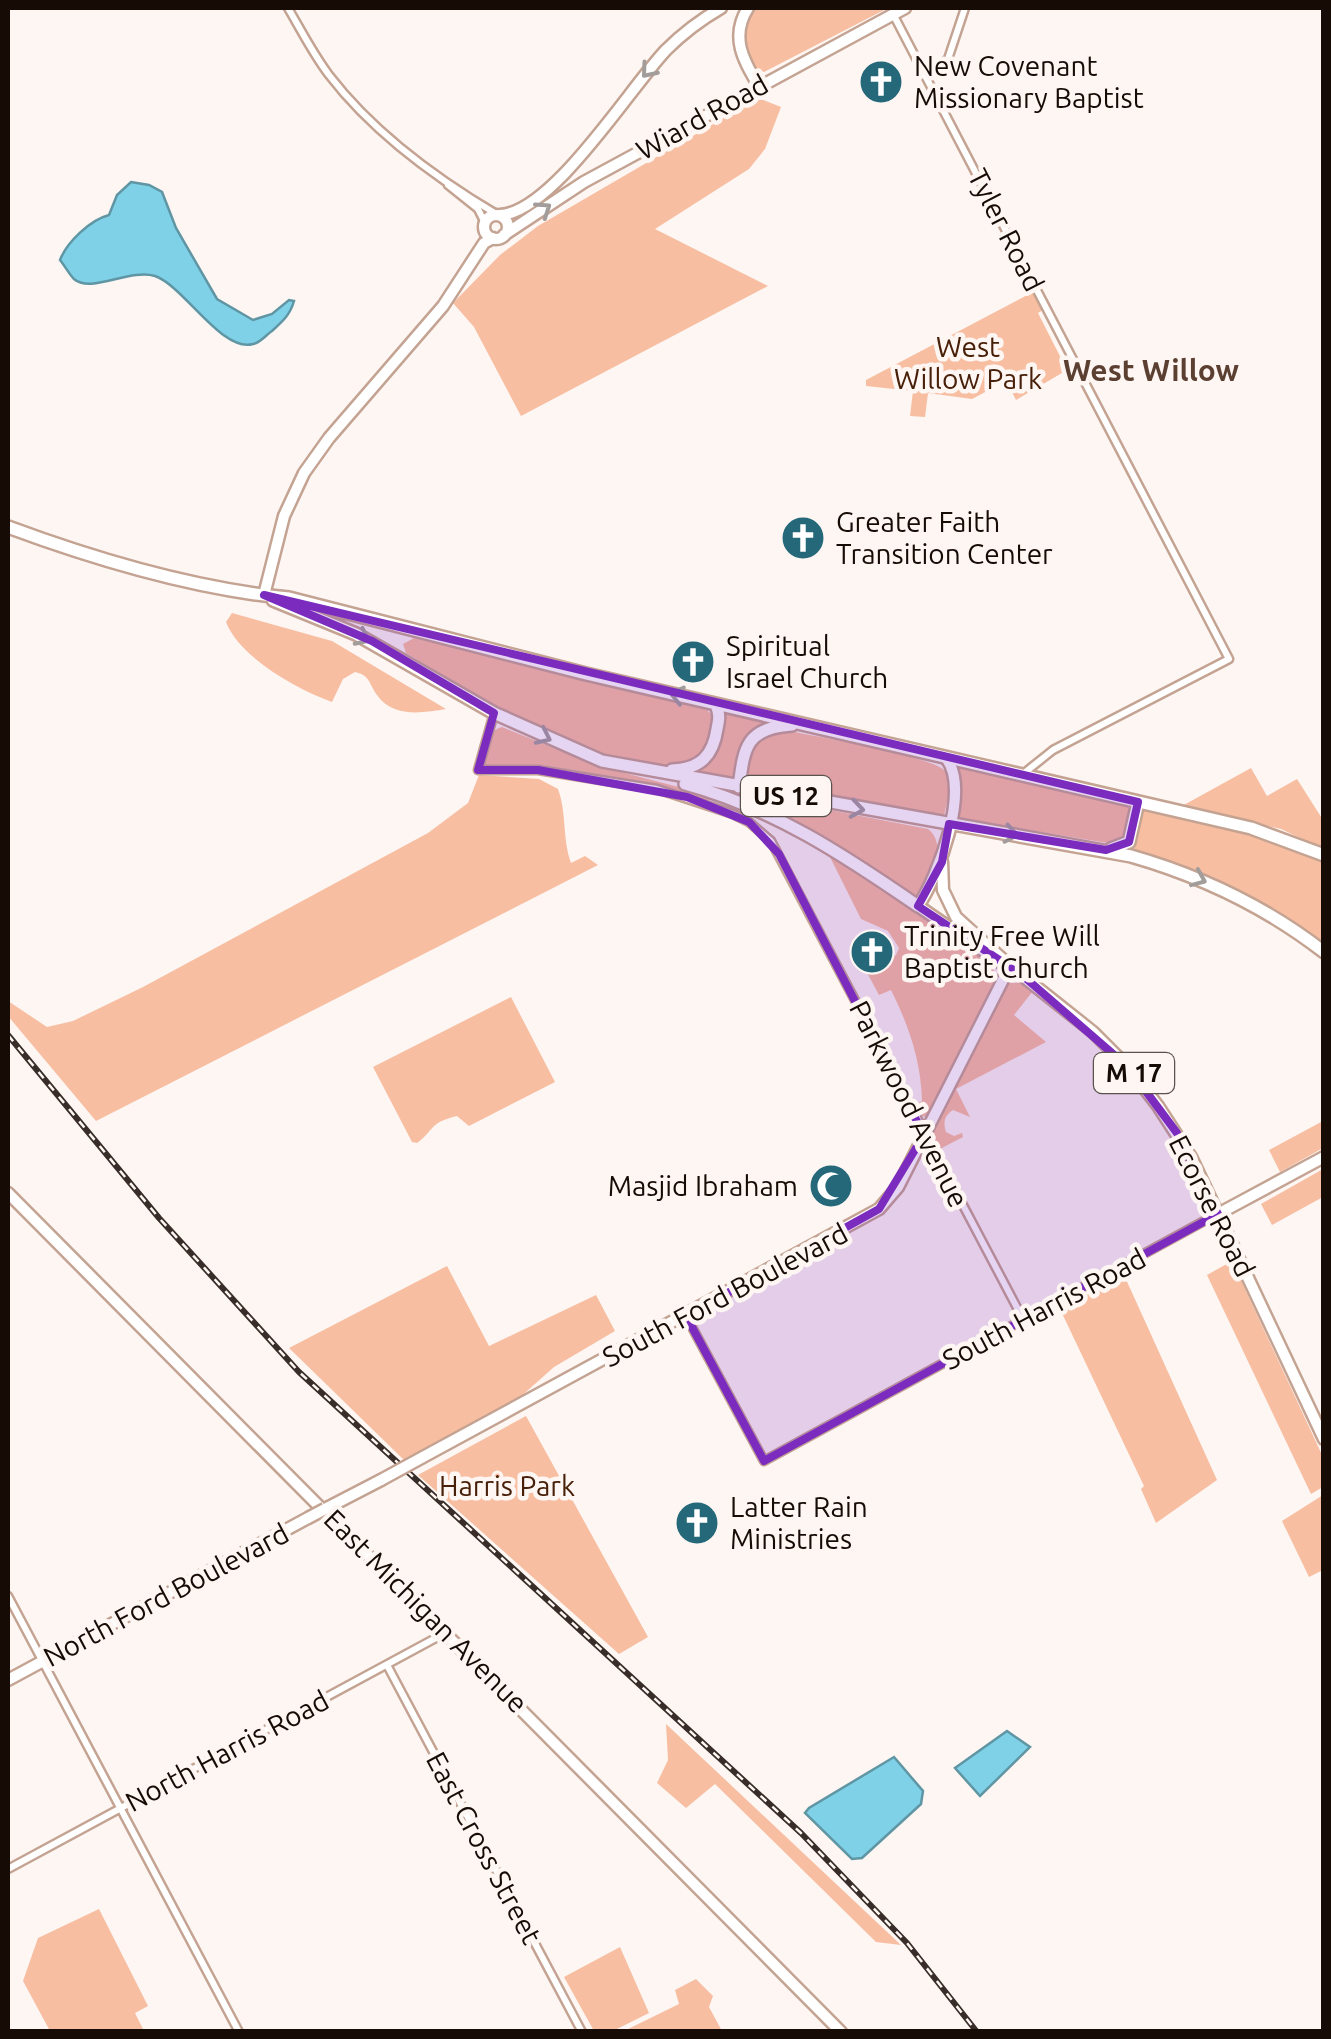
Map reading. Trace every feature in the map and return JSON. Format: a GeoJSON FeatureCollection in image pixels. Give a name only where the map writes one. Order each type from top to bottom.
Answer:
{"type":"FeatureCollection","features":[{"type":"Feature","properties":{"kind":"highway","name":"US 12"},"geometry":{"type":"LineString","coordinates":[[8,527],[96,557],[172,576],[289,598],[716,705],[1275,835],[1324,855]]}},
{"type":"Feature","properties":{"kind":"highway","name":"US 12"},"geometry":{"type":"LineString","coordinates":[[264,596],[356,634],[494,713],[571,749],[623,766],[1106,850],[1165,865],[1207,882],[1280,921],[1324,952]]}},
{"type":"Feature","properties":{"kind":"highway"},"geometry":{"type":"LineString","coordinates":[[398,656],[394,644],[397,637],[408,632],[422,633]]}},
{"type":"Feature","properties":{"kind":"highway"},"geometry":{"type":"LineString","coordinates":[[623,766],[680,770],[704,762],[716,741],[720,714],[716,705]]}},
{"type":"Feature","properties":{"kind":"highway"},"geometry":{"type":"LineString","coordinates":[[739,787],[743,756],[751,739],[775,727],[806,726]]}},
{"type":"Feature","properties":{"kind":"highway"},"geometry":{"type":"LineString","coordinates":[[1039,761],[1046,776],[1121,798]]}},
{"type":"Feature","properties":{"kind":"highway"},"geometry":{"type":"LineString","coordinates":[[623,766],[727,797],[776,818],[830,846],[918,906]]}},
{"type":"Feature","properties":{"kind":"highway"},"geometry":{"type":"LineString","coordinates":[[1106,850],[1130,842],[1138,802]]}},
{"type":"Feature","properties":{"kind":"main road","name":"Wiard Road"},"geometry":{"type":"LineString","coordinates":[[499,215],[518,211],[558,179],[667,50],[721,8]]}},
{"type":"Feature","properties":{"kind":"main road"},"geometry":{"type":"LineString","coordinates":[[748,8],[738,38],[742,57],[759,86]]}},
{"type":"Feature","properties":{"kind":"main road","name":"Wiard Road"},"geometry":{"type":"LineString","coordinates":[[264,596],[284,516],[304,473],[328,438],[443,306],[484,243],[584,182],[905,8]]}},
{"type":"Feature","properties":{"kind":"main road"},"geometry":{"type":"LineString","coordinates":[[499,215],[508,224],[499,237],[486,232],[485,225],[489,218],[499,215]]}},
{"type":"Feature","properties":{"kind":"main road","name":"Wiard Road"},"geometry":{"type":"LineString","coordinates":[[459,283],[485,225]]}},
{"type":"Feature","properties":{"kind":"main road","name":"Ecorse Road"},"geometry":{"type":"LineString","coordinates":[[946,758],[956,780],[942,861],[942,884],[952,912],[1010,966],[1094,1032],[1128,1066],[1182,1141],[1324,1439]]}},
{"type":"Feature","properties":{"kind":"main road","name":"Ecorse Road"},"geometry":{"type":"LineString","coordinates":[[942,861],[918,906],[1010,966]]}},
{"type":"Feature","properties":{"kind":"main road","name":"South Ford Boulevard"},"geometry":{"type":"LineString","coordinates":[[325,1509],[879,1209],[898,1187],[1010,966]]}},
{"type":"Feature","properties":{"kind":"main road","name":"South Harris Road"},"geometry":{"type":"LineString","coordinates":[[1218,1214],[1324,1157]]}},
{"type":"Feature","properties":{"kind":"main road","name":"East Michigan Avenue"},"geometry":{"type":"LineString","coordinates":[[8,1192],[842,2032]]}},
{"type":"Feature","properties":{"kind":"main road","name":"North Ford Boulevard"},"geometry":{"type":"LineString","coordinates":[[8,1680],[325,1509]]}},
{"type":"Feature","properties":{"kind":"street"},"geometry":{"type":"LineString","coordinates":[[288,8],[341,90],[374,124],[478,210],[485,225]]}},
{"type":"Feature","properties":{"kind":"street"},"geometry":{"type":"LineString","coordinates":[[925,74],[940,66],[953,50],[965,8]]}},
{"type":"Feature","properties":{"kind":"street","name":"Tyler Road"},"geometry":{"type":"LineString","coordinates":[[894,14],[1229,660],[1039,761]]}},
{"type":"Feature","properties":{"kind":"street"},"geometry":{"type":"LineString","coordinates":[[424,164],[499,215]]}},
{"type":"Feature","properties":{"kind":"street","name":"Parkwood Avenue"},"geometry":{"type":"LineString","coordinates":[[494,713],[478,770],[538,770],[657,789],[717,808],[762,831],[780,854],[1023,1319]]}},
{"type":"Feature","properties":{"kind":"street"},"geometry":{"type":"LineString","coordinates":[[1022,775],[1039,761]]}},
{"type":"Feature","properties":{"kind":"street","name":"South Harris Road"},"geometry":{"type":"LineString","coordinates":[[686,1316],[764,1460],[1218,1214]]}},
{"type":"Feature","properties":{"kind":"street"},"geometry":{"type":"LineString","coordinates":[[8,1596],[239,2032]]}},
{"type":"Feature","properties":{"kind":"street","name":"North Harris Road"},"geometry":{"type":"LineString","coordinates":[[8,1869],[446,1632]]}},
{"type":"Feature","properties":{"kind":"street","name":"East Cross Street"},"geometry":{"type":"LineString","coordinates":[[386,1665],[582,2032]]}},
{"type":"Feature","properties":{"kind":"highlighted area"},"geometry":{"type":"Polygon","coordinates":[[[264,595],[1138,802],[1129,842],[1106,850],[949,824],[942,862],[918,906],[1022,975],[1127,1066],[1177,1133],[1218,1214],[764,1461],[686,1316],[879,1209],[924,1135],[779,854],[749,822],[687,797],[538,770],[478,770],[494,713],[372,641],[264,595]]]}},
{"type":"Feature","properties":{"kind":"green space"},"geometry":{"type":"Polygon","coordinates":[[[751,8],[888,8],[764,72],[756,70],[745,47],[743,31],[751,8]]]}},
{"type":"Feature","properties":{"kind":"green space"},"geometry":{"type":"Polygon","coordinates":[[[758,98],[781,107],[765,149],[749,169],[655,229],[768,286],[521,416],[474,327],[453,303],[500,255],[538,226],[758,98]]]}},
{"type":"Feature","properties":{"kind":"green space","name":"West Willow Park"},"geometry":{"type":"Polygon","coordinates":[[[1033,292],[1043,310],[1038,313],[1067,370],[1016,400],[1006,381],[972,399],[928,393],[925,417],[910,416],[913,391],[866,386],[866,380],[1033,292]]]}},
{"type":"Feature","properties":{"kind":"green space"},"geometry":{"type":"Polygon","coordinates":[[[232,613],[332,641],[446,709],[400,711],[384,702],[366,678],[355,672],[343,679],[332,702],[318,696],[256,660],[226,622],[232,613]]]}},
{"type":"Feature","properties":{"kind":"green space"},"geometry":{"type":"Polygon","coordinates":[[[414,638],[707,710],[712,715],[705,751],[679,764],[643,764],[601,753],[510,713],[406,653],[403,644],[414,638]]]}},
{"type":"Feature","properties":{"kind":"green space"},"geometry":{"type":"Polygon","coordinates":[[[724,712],[775,722],[763,728],[736,782],[688,773],[718,745],[724,712]]]}},
{"type":"Feature","properties":{"kind":"green space"},"geometry":{"type":"Polygon","coordinates":[[[502,727],[598,766],[709,795],[709,802],[651,785],[541,765],[487,767],[483,763],[488,741],[502,727]]]}},
{"type":"Feature","properties":{"kind":"green space"},"geometry":{"type":"Polygon","coordinates":[[[788,731],[936,765],[945,771],[949,781],[944,816],[751,783],[746,776],[757,744],[788,731]]]}},
{"type":"Feature","properties":{"kind":"green space"},"geometry":{"type":"Polygon","coordinates":[[[959,767],[1121,803],[1132,816],[1129,835],[1114,844],[954,818],[959,767]]]}},
{"type":"Feature","properties":{"kind":"green space"},"geometry":{"type":"Polygon","coordinates":[[[1251,768],[1267,796],[1297,779],[1323,820],[1323,849],[1281,829],[1182,806],[1251,768]]]}},
{"type":"Feature","properties":{"kind":"green space"},"geometry":{"type":"Polygon","coordinates":[[[479,775],[539,779],[558,789],[571,863],[585,856],[598,865],[96,1121],[8,1016],[8,1001],[47,1027],[73,1021],[143,987],[428,833],[468,803],[479,775]]]}},
{"type":"Feature","properties":{"kind":"green space"},"geometry":{"type":"Polygon","coordinates":[[[721,789],[928,829],[937,845],[931,874],[917,901],[774,812],[721,789]]]}},
{"type":"Feature","properties":{"kind":"green space"},"geometry":{"type":"Polygon","coordinates":[[[1142,808],[1274,840],[1323,862],[1323,946],[1233,891],[1134,851],[1142,808]]]}},
{"type":"Feature","properties":{"kind":"green space"},"geometry":{"type":"Polygon","coordinates":[[[825,847],[993,966],[995,981],[926,1117],[913,1106],[922,1101],[921,1086],[903,1017],[891,990],[879,995],[865,969],[896,955],[899,948],[888,931],[861,919],[825,847]]]}},
{"type":"Feature","properties":{"kind":"green space"},"geometry":{"type":"Polygon","coordinates":[[[1010,983],[1020,983],[1033,991],[1014,1015],[1046,1042],[956,1089],[970,1117],[950,1112],[945,1120],[946,1132],[954,1136],[962,1133],[963,1137],[936,1151],[931,1134],[1010,983]]]}},
{"type":"Feature","properties":{"kind":"green space"},"geometry":{"type":"Polygon","coordinates":[[[511,997],[555,1082],[469,1126],[457,1116],[441,1121],[417,1143],[412,1142],[373,1067],[511,997]]]}},
{"type":"Feature","properties":{"kind":"green space"},"geometry":{"type":"Polygon","coordinates":[[[1323,1121],[1323,1148],[1280,1172],[1269,1150],[1323,1121]]]}},
{"type":"Feature","properties":{"kind":"green space"},"geometry":{"type":"Polygon","coordinates":[[[1323,1169],[1323,1197],[1272,1225],[1261,1204],[1323,1169]]]}},
{"type":"Feature","properties":{"kind":"green space"},"geometry":{"type":"Polygon","coordinates":[[[1232,1261],[1323,1457],[1323,1487],[1311,1494],[1207,1275],[1232,1261]]]}},
{"type":"Feature","properties":{"kind":"green space"},"geometry":{"type":"Polygon","coordinates":[[[447,1266],[489,1346],[596,1295],[615,1331],[554,1367],[517,1400],[405,1461],[289,1348],[447,1266]]]}},
{"type":"Feature","properties":{"kind":"green space"},"geometry":{"type":"Polygon","coordinates":[[[1124,1275],[1217,1480],[1156,1523],[1141,1489],[1144,1486],[1060,1309],[1124,1275]]]}},
{"type":"Feature","properties":{"kind":"green space","name":"Harris Park"},"geometry":{"type":"Polygon","coordinates":[[[526,1416],[648,1637],[619,1654],[418,1475],[526,1416]]]}},
{"type":"Feature","properties":{"kind":"green space"},"geometry":{"type":"Polygon","coordinates":[[[1323,1495],[1323,1570],[1309,1577],[1282,1521],[1323,1495]]]}},
{"type":"Feature","properties":{"kind":"green space"},"geometry":{"type":"Polygon","coordinates":[[[666,1724],[901,1945],[876,1942],[715,1784],[686,1808],[657,1783],[668,1760],[666,1724]]]}},
{"type":"Feature","properties":{"kind":"green space"},"geometry":{"type":"Polygon","coordinates":[[[99,1909],[148,2006],[135,2013],[144,2031],[50,2031],[23,1981],[38,1938],[99,1909]]]}},
{"type":"Feature","properties":{"kind":"green space"},"geometry":{"type":"Polygon","coordinates":[[[620,1947],[649,2013],[613,2031],[594,2031],[564,1977],[620,1947]]]}},
{"type":"Feature","properties":{"kind":"green space"},"geometry":{"type":"Polygon","coordinates":[[[696,1979],[713,1996],[709,2007],[722,2031],[624,2031],[679,2004],[675,1990],[696,1979]]]}},
{"type":"Feature","properties":{"kind":"water"},"geometry":{"type":"Polygon","coordinates":[[[131,182],[162,192],[176,228],[217,299],[253,320],[272,314],[289,300],[294,301],[283,321],[258,342],[241,344],[216,329],[178,292],[155,276],[134,275],[90,284],[74,279],[60,260],[63,253],[87,227],[109,215],[117,195],[131,182]]]}},
{"type":"Feature","properties":{"kind":"water"},"geometry":{"type":"Polygon","coordinates":[[[1007,1731],[1030,1747],[980,1796],[955,1768],[1007,1731]]]}},
{"type":"Feature","properties":{"kind":"water"},"geometry":{"type":"Polygon","coordinates":[[[894,1757],[923,1791],[921,1804],[862,1858],[852,1859],[805,1813],[894,1757]]]}},
{"type":"Feature","properties":{"kind":"railway"},"geometry":{"type":"LineString","coordinates":[[8,1035],[159,1218],[299,1372],[801,1833],[907,1943],[977,2032]]}},
{"type":"Feature","properties":{"kind":"place","name":"New Covenant Missionary Baptist"},"geometry":{"type":"Point","coordinates":[881,82]}},
{"type":"Feature","properties":{"kind":"place","name":"Greater Faith Transition Center"},"geometry":{"type":"Point","coordinates":[803,538]}},
{"type":"Feature","properties":{"kind":"place","name":"Spiritual Israel Church"},"geometry":{"type":"Point","coordinates":[693,662]}},
{"type":"Feature","properties":{"kind":"place","name":"Trinity Free Will Baptist Church"},"geometry":{"type":"Point","coordinates":[872,952]}},
{"type":"Feature","properties":{"kind":"place","name":"Masjid Ibraham"},"geometry":{"type":"Point","coordinates":[831,1186]}},
{"type":"Feature","properties":{"kind":"place","name":"Latter Rain Ministries"},"geometry":{"type":"Point","coordinates":[697,1523]}},
{"type":"Feature","properties":{"kind":"district","name":"West Willow"},"geometry":{"type":"Point","coordinates":[1151,371]}}]}
